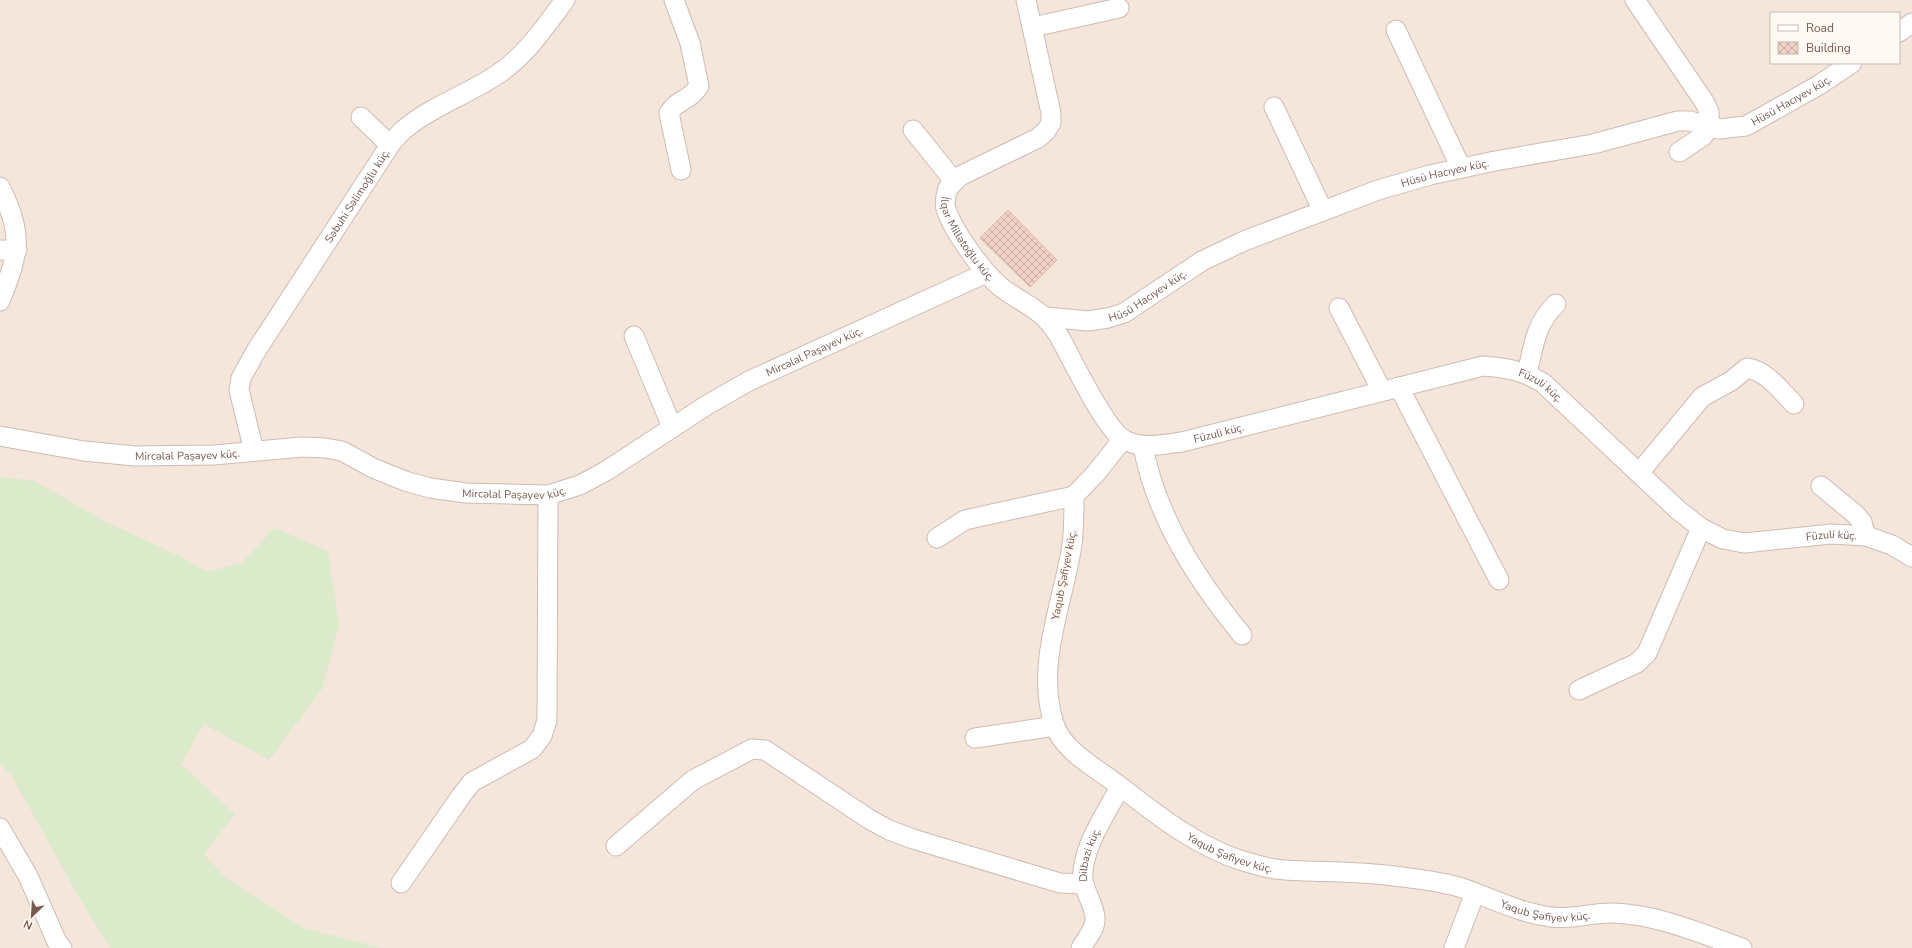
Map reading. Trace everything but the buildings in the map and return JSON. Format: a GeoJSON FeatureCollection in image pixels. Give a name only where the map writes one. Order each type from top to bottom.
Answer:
{"type":"FeatureCollection","features":[{"type":"Feature","properties":{"kind":"street","name":"Səbuhi Səlimoğlu küç."},"geometry":{"type":"LineString","coordinates":[[254,451],[239,390],[241,378],[256,351],[390,145],[406,128],[423,116],[494,77],[513,63],[532,44],[565,0]]}},
{"type":"Feature","properties":{"kind":"street"},"geometry":{"type":"LineString","coordinates":[[674,0],[690,43],[699,86],[693,96],[674,104],[669,113],[681,170]]}},
{"type":"Feature","properties":{"kind":"street","name":"İlqar Millətoğlu küç."},"geometry":{"type":"LineString","coordinates":[[1026,0],[1051,113],[1051,123],[1046,131],[1038,138],[960,176],[948,188],[946,208],[951,220],[986,273],[1003,288],[1035,308],[1046,317],[1058,335],[1109,424],[1123,439]]}},
{"type":"Feature","properties":{"kind":"street"},"geometry":{"type":"LineString","coordinates":[[1635,0],[1705,103],[1709,112],[1710,127],[1703,136],[1679,152]]}},
{"type":"Feature","properties":{"kind":"street"},"geometry":{"type":"LineString","coordinates":[[1033,28],[1119,8]]}},
{"type":"Feature","properties":{"kind":"street"},"geometry":{"type":"LineString","coordinates":[[1900,31],[1912,23]]}},
{"type":"Feature","properties":{"kind":"street"},"geometry":{"type":"LineString","coordinates":[[1396,30],[1461,168]]}},
{"type":"Feature","properties":{"kind":"street","name":"Hüsü Hacıyev küç."},"geometry":{"type":"LineString","coordinates":[[1046,317],[1088,320],[1108,318],[1124,313],[1202,261],[1244,241],[1378,190],[1461,168],[1593,144],[1678,121],[1690,121],[1710,127],[1730,129],[1746,126],[1819,85],[1850,64]]}},
{"type":"Feature","properties":{"kind":"street"},"geometry":{"type":"LineString","coordinates":[[1274,107],[1323,211]]}},
{"type":"Feature","properties":{"kind":"street"},"geometry":{"type":"LineString","coordinates":[[361,117],[390,145]]}},
{"type":"Feature","properties":{"kind":"street"},"geometry":{"type":"LineString","coordinates":[[913,130],[954,181]]}},
{"type":"Feature","properties":{"kind":"street"},"geometry":{"type":"LineString","coordinates":[[0,188],[8,203],[15,226],[8,250],[14,266],[0,301]]}},
{"type":"Feature","properties":{"kind":"street","name":"Mircəlal Paşayev küç."},"geometry":{"type":"LineString","coordinates":[[0,436],[84,451],[135,456],[214,455],[302,447],[325,448],[342,451],[373,468],[405,481],[430,488],[466,493],[548,495],[580,485],[606,470],[672,426],[749,381],[986,273]]}},
{"type":"Feature","properties":{"kind":"street"},"geometry":{"type":"LineString","coordinates":[[1527,373],[1540,322],[1546,313],[1556,304]]}},
{"type":"Feature","properties":{"kind":"street"},"geometry":{"type":"LineString","coordinates":[[1339,308],[1391,389],[1499,580]]}},
{"type":"Feature","properties":{"kind":"street"},"geometry":{"type":"LineString","coordinates":[[634,336],[672,426]]}},
{"type":"Feature","properties":{"kind":"street","name":"Füzuli küç."},"geometry":{"type":"LineString","coordinates":[[1123,439],[1143,446],[1182,442],[1483,366],[1510,368],[1527,373],[1543,383],[1678,510],[1701,528],[1723,538],[1744,542],[1831,534],[1866,536],[1892,545],[1912,557]]}},
{"type":"Feature","properties":{"kind":"street"},"geometry":{"type":"LineString","coordinates":[[1639,473],[1702,397],[1731,381],[1747,368],[1756,369],[1764,373],[1794,404]]}},
{"type":"Feature","properties":{"kind":"street"},"geometry":{"type":"LineString","coordinates":[[937,538],[965,520],[1074,496],[1096,473],[1123,439]]}},
{"type":"Feature","properties":{"kind":"street"},"geometry":{"type":"LineString","coordinates":[[1143,446],[1147,466],[1164,514],[1183,552],[1214,601],[1242,635]]}},
{"type":"Feature","properties":{"kind":"street"},"geometry":{"type":"LineString","coordinates":[[1820,486],[1855,514],[1862,522],[1866,536]]}},
{"type":"Feature","properties":{"kind":"street"},"geometry":{"type":"LineString","coordinates":[[401,883],[472,782],[532,749],[542,736],[547,720],[548,495]]}},
{"type":"Feature","properties":{"kind":"street","name":"Yaqub Şəfiyev küç."},"geometry":{"type":"LineString","coordinates":[[1074,496],[1072,543],[1058,616],[1050,641],[1047,664],[1050,704],[1055,726],[1067,745],[1120,787],[1174,826],[1202,843],[1241,860],[1276,869],[1379,874],[1433,881],[1476,893],[1524,911],[1551,918],[1571,918],[1597,913],[1615,913],[1656,919],[1736,947]]}},
{"type":"Feature","properties":{"kind":"street"},"geometry":{"type":"LineString","coordinates":[[1579,690],[1637,663],[1647,653],[1701,528]]}},
{"type":"Feature","properties":{"kind":"street"},"geometry":{"type":"LineString","coordinates":[[975,738],[1055,726]]}},
{"type":"Feature","properties":{"kind":"street"},"geometry":{"type":"LineString","coordinates":[[616,846],[693,780],[752,749],[765,750],[869,819],[889,830],[913,839],[1060,883],[1083,884]]}},
{"type":"Feature","properties":{"kind":"street","name":"Dilbazi küç."},"geometry":{"type":"LineString","coordinates":[[1081,948],[1093,929],[1095,918],[1083,884],[1083,870],[1089,849],[1120,787]]}},
{"type":"Feature","properties":{"kind":"street"},"geometry":{"type":"LineString","coordinates":[[0,828],[28,876],[57,942],[62,948]]}},
{"type":"Feature","properties":{"kind":"street"},"geometry":{"type":"LineString","coordinates":[[1454,948],[1476,893]]}},
{"type":"Feature","properties":{"kind":"shaded area"},"geometry":{"type":"Polygon","coordinates":[[[0,0],[1912,0],[1912,948],[0,948],[0,0]]]}},
{"type":"Feature","properties":{"kind":"green space"},"geometry":{"type":"Polygon","coordinates":[[[0,477],[35,481],[102,520],[177,555],[208,572],[242,563],[274,528],[328,551],[339,626],[322,689],[269,760],[204,724],[181,764],[235,814],[204,854],[225,877],[304,928],[382,948],[110,948],[80,899],[12,776],[0,764],[0,477]]]}}]}
